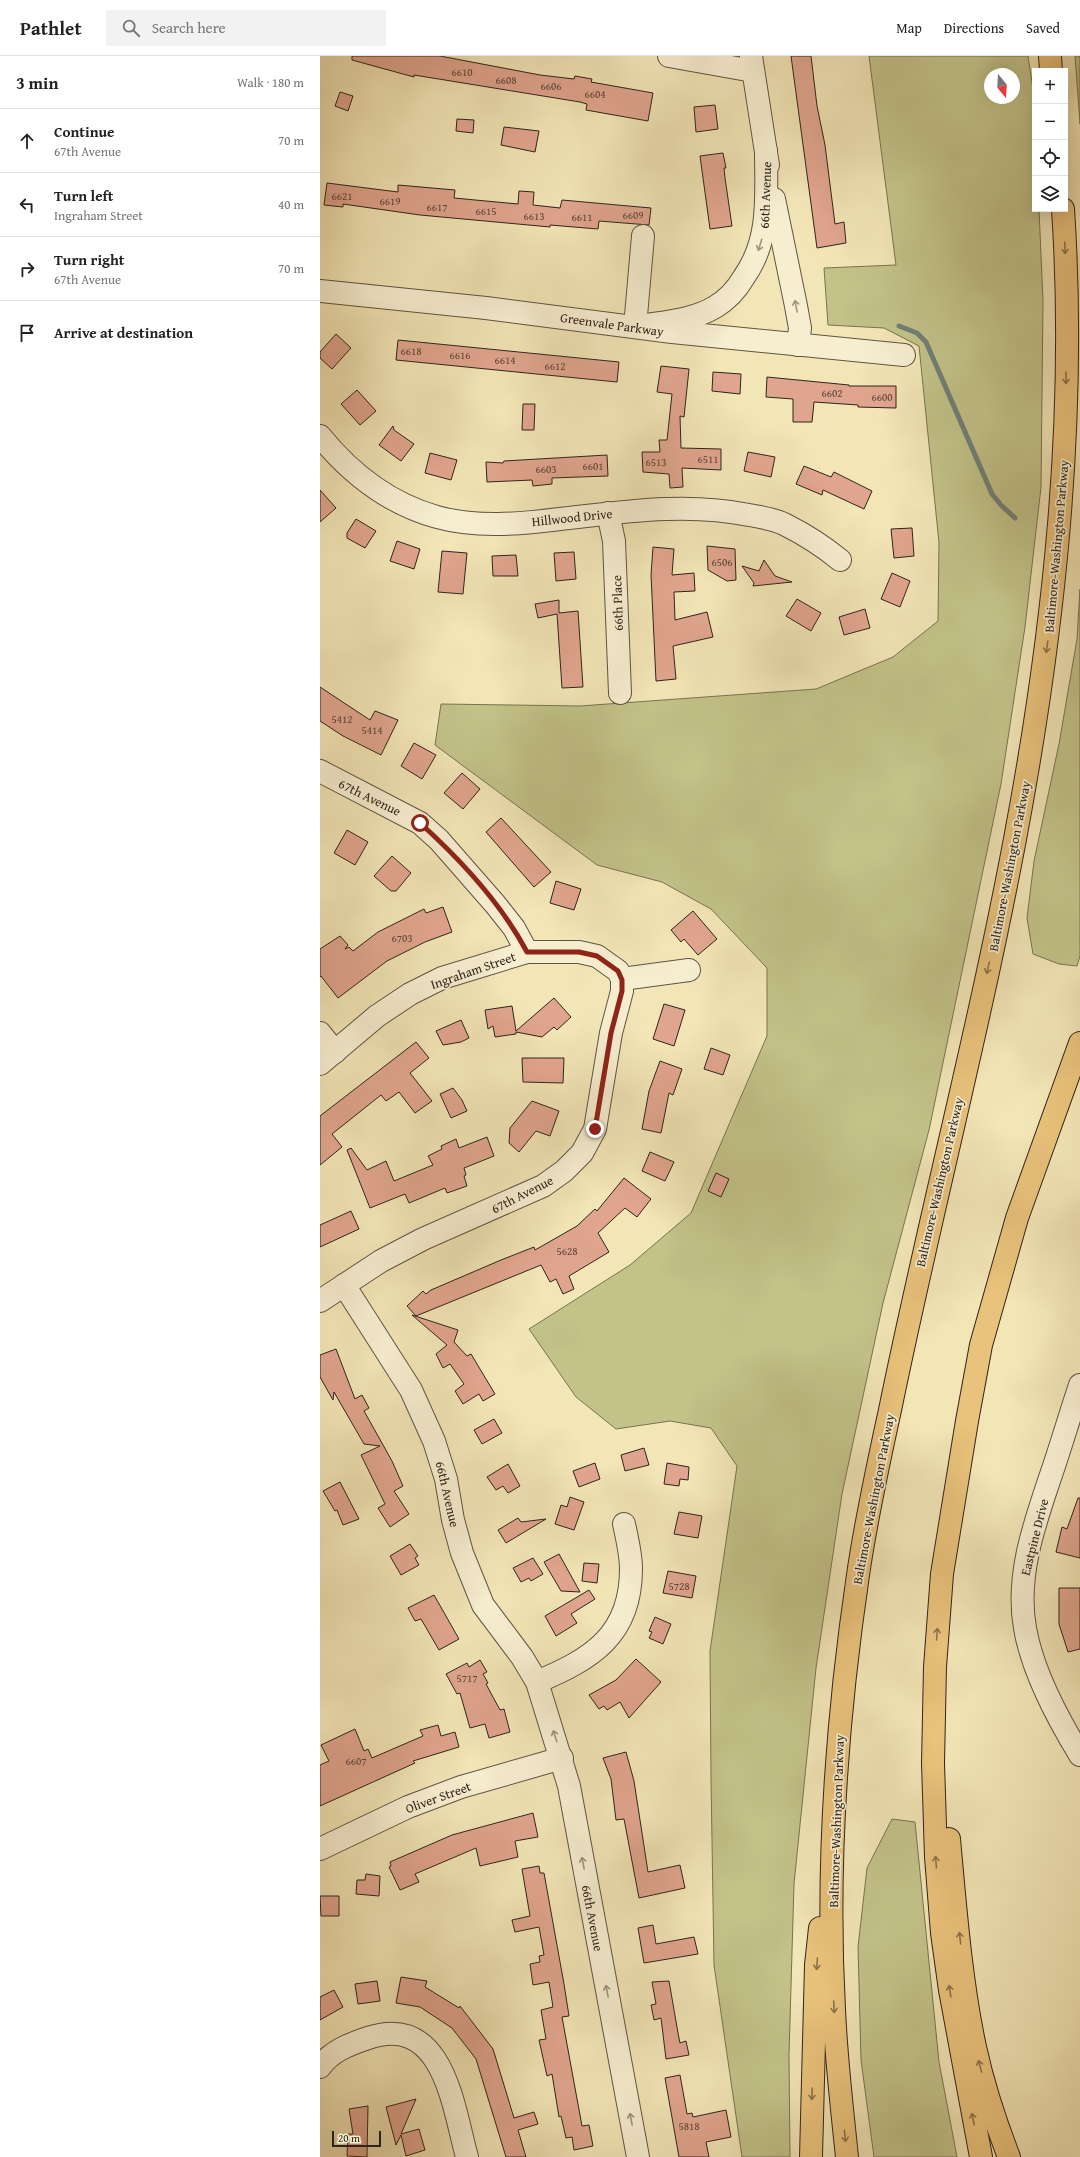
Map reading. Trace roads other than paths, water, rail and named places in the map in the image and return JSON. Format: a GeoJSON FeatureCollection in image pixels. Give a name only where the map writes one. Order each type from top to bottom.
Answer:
{"type":"FeatureCollection","features":[{"type":"Feature","properties":{"kind":"highway"},"geometry":{"type":"LineString","coordinates":[[1050,56],[1051,68]]}},
{"type":"Feature","properties":{"kind":"highway","name":"Baltimore-Washington Parkway"},"geometry":{"type":"LineString","coordinates":[[847,2157],[833,2007],[832,1877],[836,1772],[846,1664],[870,1502],[906,1330],[1013,851],[1034,736],[1056,566],[1066,410],[1066,319],[1063,212]]}},
{"type":"Feature","properties":{"kind":"highway"},"geometry":{"type":"LineString","coordinates":[[981,2157],[956,2028],[942,1933],[936,1857],[933,1763],[935,1667],[942,1574],[981,1345],[1017,1218],[1080,1043]]}},
{"type":"Feature","properties":{"kind":"highway"},"geometry":{"type":"LineString","coordinates":[[935,1667],[951,1859],[964,1977],[975,2046],[987,2092],[1009,2157]]}},
{"type":"Feature","properties":{"kind":"highway"},"geometry":{"type":"LineString","coordinates":[[811,2157],[816,1965],[836,1772]]}},
{"type":"Feature","properties":{"kind":"street"},"geometry":{"type":"LineString","coordinates":[[670,56],[752,63]]}},
{"type":"Feature","properties":{"kind":"street","name":"66th Avenue"},"geometry":{"type":"LineString","coordinates":[[752,63],[766,151],[800,328],[798,345]]}},
{"type":"Feature","properties":{"kind":"street","name":"66th Avenue"},"geometry":{"type":"LineString","coordinates":[[635,327],[678,320],[714,308],[739,285],[756,258],[764,231],[766,151]]}},
{"type":"Feature","properties":{"kind":"street"},"geometry":{"type":"LineString","coordinates":[[635,327],[643,236]]}},
{"type":"Feature","properties":{"kind":"street","name":"Greenvale Parkway"},"geometry":{"type":"LineString","coordinates":[[320,291],[486,308],[635,327],[798,345],[904,355]]}},
{"type":"Feature","properties":{"kind":"street","name":"Hillwood Drive"},"geometry":{"type":"LineString","coordinates":[[320,436],[358,475],[378,490],[413,509],[438,518],[475,523],[505,524],[671,508],[712,508],[732,511],[783,524],[822,545],[840,560]]}},
{"type":"Feature","properties":{"kind":"street","name":"66th Place"},"geometry":{"type":"LineString","coordinates":[[608,513],[614,541],[620,693]]}},
{"type":"Feature","properties":{"kind":"street","name":"67th Avenue"},"geometry":{"type":"LineString","coordinates":[[320,771],[420,823],[439,840],[495,904],[514,928],[527,952]]}},
{"type":"Feature","properties":{"kind":"street","name":"Ingraham Street"},"geometry":{"type":"LineString","coordinates":[[327,1058],[377,1016],[410,994],[442,978],[527,952],[579,952],[597,956],[618,971],[622,980]]}},
{"type":"Feature","properties":{"kind":"street"},"geometry":{"type":"LineString","coordinates":[[622,980],[689,970]]}},
{"type":"Feature","properties":{"kind":"street","name":"67th Avenue"},"geometry":{"type":"LineString","coordinates":[[320,1301],[381,1261],[423,1240],[543,1186],[564,1171],[582,1154],[595,1129],[609,1046],[622,991],[622,980]]}},
{"type":"Feature","properties":{"kind":"street"},"geometry":{"type":"LineString","coordinates":[[320,1033],[327,1058]]}},
{"type":"Feature","properties":{"kind":"street","name":"66th Avenue"},"geometry":{"type":"LineString","coordinates":[[344,1285],[411,1390],[434,1441],[446,1479],[453,1520],[462,1553],[483,1605],[522,1657],[537,1682],[562,1758],[569,1786],[638,2157]]}},
{"type":"Feature","properties":{"kind":"street","name":"Eastpine Drive"},"geometry":{"type":"LineString","coordinates":[[1080,1385],[1038,1512],[1024,1569],[1022,1605],[1028,1642],[1044,1685],[1080,1756]]}},
{"type":"Feature","properties":{"kind":"street"},"geometry":{"type":"LineString","coordinates":[[537,1682],[583,1660],[612,1635],[623,1617],[629,1595],[631,1568],[624,1524]]}},
{"type":"Feature","properties":{"kind":"street","name":"Oliver Street"},"geometry":{"type":"LineString","coordinates":[[320,1849],[408,1807],[461,1787],[562,1758]]}},
{"type":"Feature","properties":{"kind":"street"},"geometry":{"type":"LineString","coordinates":[[320,2068],[326,2059],[342,2049],[373,2036],[397,2034],[420,2043],[436,2058],[448,2085],[467,2157]]}},
{"type":"Feature","properties":{"kind":"waterway"},"geometry":{"type":"LineString","coordinates":[[899,326],[917,333],[926,342],[992,494],[1015,518]]}}]}
